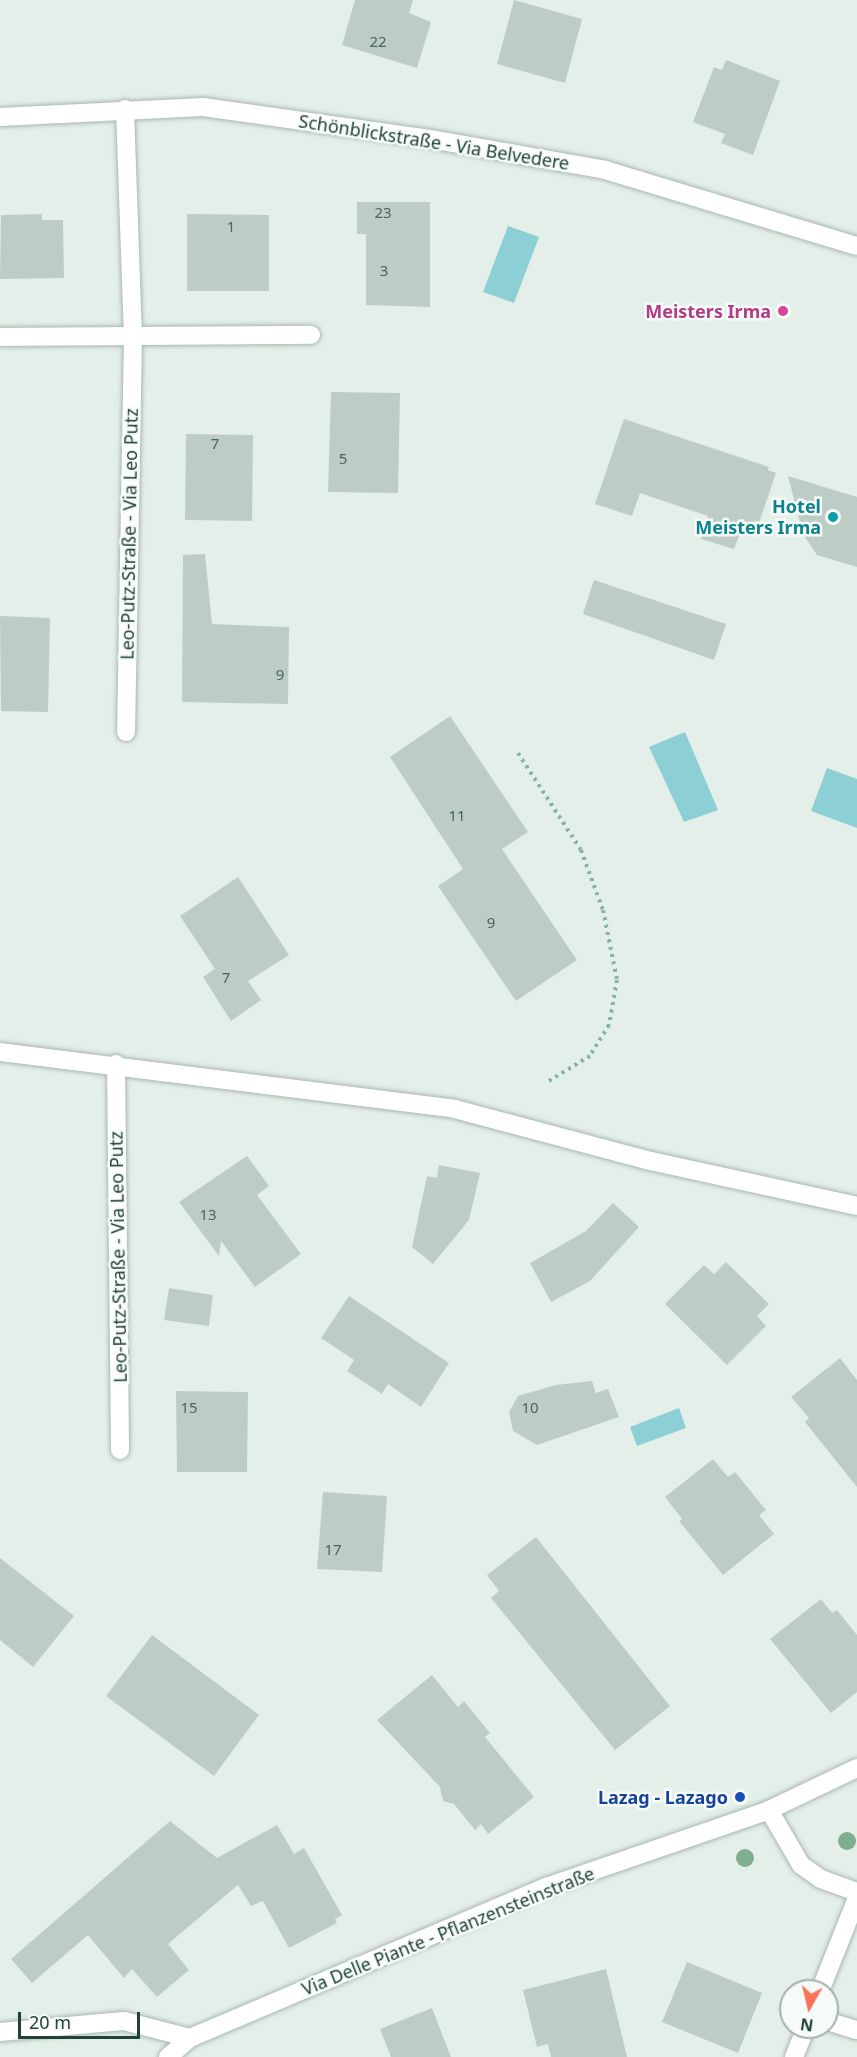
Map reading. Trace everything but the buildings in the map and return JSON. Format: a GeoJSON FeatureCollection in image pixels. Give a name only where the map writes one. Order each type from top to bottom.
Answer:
{"type":"FeatureCollection","features":[{"type":"Feature","properties":{"kind":"street","name":"Schönblickstraße - Via Belvedere"},"geometry":{"type":"LineString","coordinates":[[0,117],[125,109],[203,107],[430,139],[605,170],[857,246]]}},
{"type":"Feature","properties":{"kind":"street","name":"Leo-Putz-Straße - Via Leo Putz"},"geometry":{"type":"LineString","coordinates":[[125,109],[133,335],[126,732]]}},
{"type":"Feature","properties":{"kind":"street"},"geometry":{"type":"LineString","coordinates":[[0,337],[311,335]]}},
{"type":"Feature","properties":{"kind":"street"},"geometry":{"type":"LineString","coordinates":[[0,1052],[116,1064],[455,1109],[651,1161],[857,1206]]}},
{"type":"Feature","properties":{"kind":"street","name":"Leo-Putz-Straße - Via Leo Putz"},"geometry":{"type":"LineString","coordinates":[[116,1064],[120,1450]]}},
{"type":"Feature","properties":{"kind":"street","name":"Via Delle Piante - Pflanzensteinstraße"},"geometry":{"type":"LineString","coordinates":[[168,2057],[190,2038],[546,1887],[769,1810],[857,1768]]}},
{"type":"Feature","properties":{"kind":"street"},"geometry":{"type":"LineString","coordinates":[[769,1810],[801,1865],[821,1879],[857,1892]]}},
{"type":"Feature","properties":{"kind":"street"},"geometry":{"type":"LineString","coordinates":[[825,1979],[857,1898]]}},
{"type":"Feature","properties":{"kind":"street"},"geometry":{"type":"LineString","coordinates":[[0,2032],[124,2021],[190,2038]]}},
{"type":"Feature","properties":{"kind":"street"},"geometry":{"type":"LineString","coordinates":[[839,2025],[857,2030]]}},
{"type":"Feature","properties":{"kind":"street"},"geometry":{"type":"LineString","coordinates":[[794,2057],[801,2039]]}},
{"type":"Feature","properties":{"kind":"path"},"geometry":{"type":"LineString","coordinates":[[518,753],[581,850],[603,910],[617,980],[609,1025],[590,1056],[547,1082]]}},
{"type":"Feature","properties":{"kind":"water"},"geometry":{"type":"Polygon","coordinates":[[[508,226],[539,237],[514,303],[483,292],[508,226]]]}},
{"type":"Feature","properties":{"kind":"water"},"geometry":{"type":"Polygon","coordinates":[[[685,732],[718,810],[684,822],[649,747],[685,732]]]}},
{"type":"Feature","properties":{"kind":"water"},"geometry":{"type":"Polygon","coordinates":[[[827,768],[857,779],[857,828],[811,811],[827,768]]]}},
{"type":"Feature","properties":{"kind":"water"},"geometry":{"type":"Polygon","coordinates":[[[679,1408],[686,1428],[637,1446],[630,1427],[679,1408]]]}},
{"type":"Feature","properties":{"kind":"place","name":"Meisters Irma"},"geometry":{"type":"Point","coordinates":[783,311]}},
{"type":"Feature","properties":{"kind":"place","name":"Hotel Meisters Irma"},"geometry":{"type":"Point","coordinates":[833,517]}},
{"type":"Feature","properties":{"kind":"place","name":"Lazag - Lazago"},"geometry":{"type":"Point","coordinates":[740,1797]}}]}
